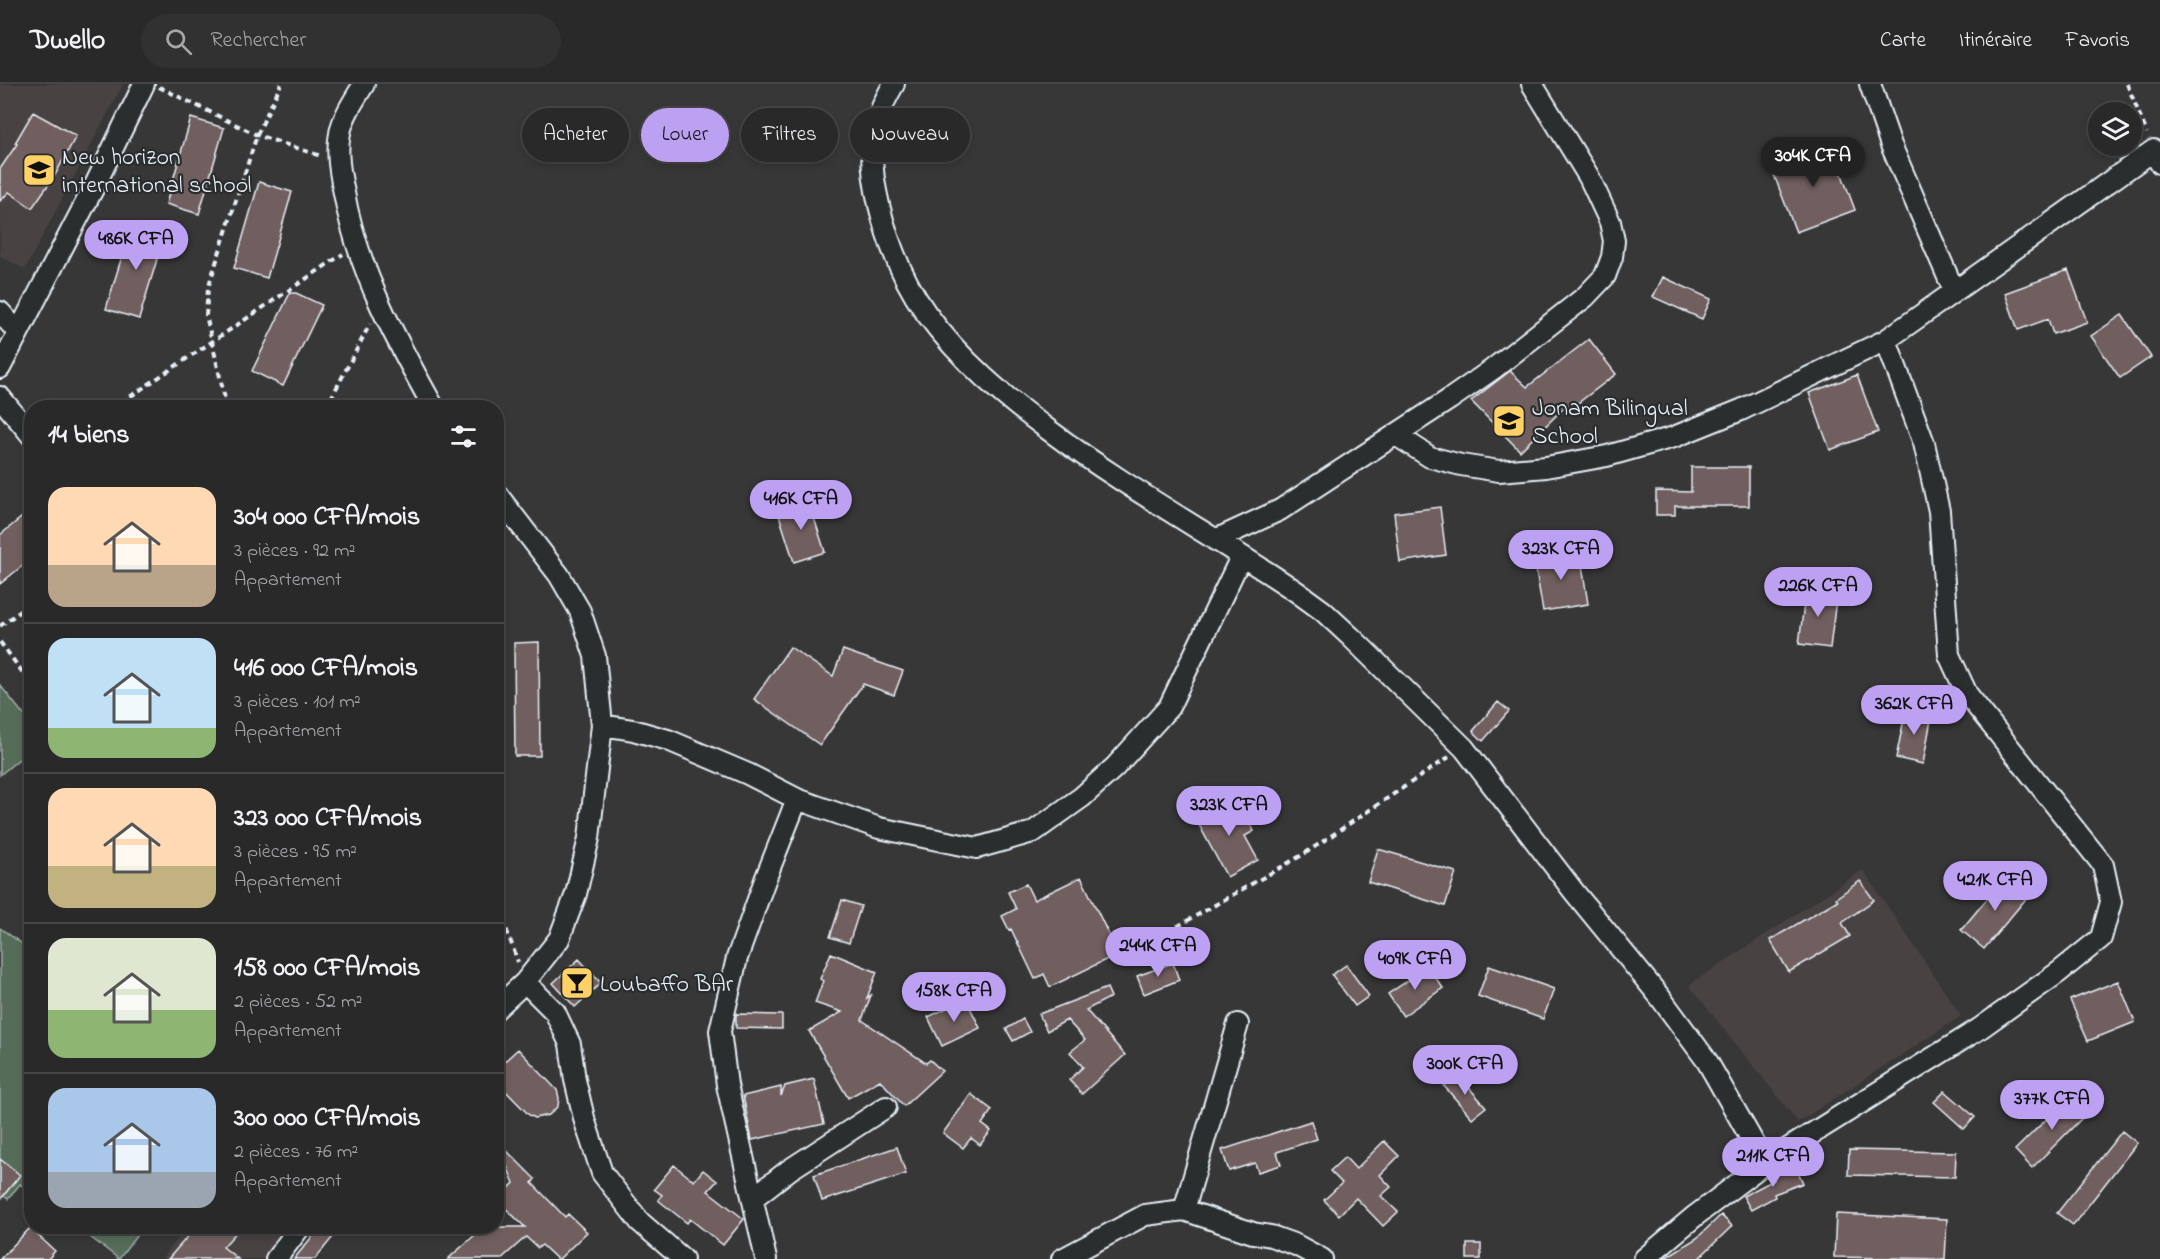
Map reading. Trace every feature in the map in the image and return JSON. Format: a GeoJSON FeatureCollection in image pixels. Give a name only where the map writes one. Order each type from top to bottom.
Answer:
{"type":"FeatureCollection","features":[{"type":"Feature","properties":{"kind":"street"},"geometry":{"type":"LineString","coordinates":[[0,368],[95,185],[144,84]]}},
{"type":"Feature","properties":{"kind":"street"},"geometry":{"type":"LineString","coordinates":[[364,84],[351,104],[340,132],[338,162],[356,246],[380,305],[404,355],[429,400]]}},
{"type":"Feature","properties":{"kind":"street"},"geometry":{"type":"LineString","coordinates":[[894,84],[885,98],[873,131],[872,155],[875,187],[883,222],[897,260],[926,312],[959,352],[1001,393],[1090,461],[1263,569],[1323,611],[1464,748],[1567,883],[1660,997],[1707,1061],[1765,1163]]}},
{"type":"Feature","properties":{"kind":"street"},"geometry":{"type":"LineString","coordinates":[[1215,540],[1280,510],[1396,435],[1493,369],[1585,297],[1605,276],[1612,257],[1614,241],[1610,222],[1589,177],[1532,84]]}},
{"type":"Feature","properties":{"kind":"street"},"geometry":{"type":"LineString","coordinates":[[1870,84],[1892,145],[1954,291]]}},
{"type":"Feature","properties":{"kind":"street"},"geometry":{"type":"LineString","coordinates":[[1396,435],[1430,457],[1499,471],[1546,467],[1597,458],[1674,437],[1741,410],[1886,340],[1954,291],[2158,153]]}},
{"type":"Feature","properties":{"kind":"street"},"geometry":{"type":"LineString","coordinates":[[0,312],[18,332]]}},
{"type":"Feature","properties":{"kind":"street"},"geometry":{"type":"LineString","coordinates":[[1644,1259],[1695,1216],[1765,1163],[1979,1029],[2059,972],[2101,938],[2111,902],[2103,864],[1968,694],[1949,655],[1939,511],[1924,443],[1886,340]]}},
{"type":"Feature","properties":{"kind":"street"},"geometry":{"type":"LineString","coordinates":[[0,397],[24,426]]}},
{"type":"Feature","properties":{"kind":"street"},"geometry":{"type":"LineString","coordinates":[[504,503],[559,575],[580,611],[596,656],[602,725],[589,838],[576,894],[559,939],[525,982],[504,1002]]}},
{"type":"Feature","properties":{"kind":"street"},"geometry":{"type":"LineString","coordinates":[[602,725],[633,730],[668,741],[738,769],[797,799],[879,828],[977,848],[1033,832],[1082,797],[1115,768],[1169,707],[1242,557]]}},
{"type":"Feature","properties":{"kind":"street"},"geometry":{"type":"LineString","coordinates":[[766,1259],[727,1085],[720,1031],[737,958],[797,799]]}},
{"type":"Feature","properties":{"kind":"street"},"geometry":{"type":"LineString","coordinates":[[525,982],[555,1012],[570,1044],[575,1080],[585,1122],[602,1173],[640,1222],[683,1259]]}},
{"type":"Feature","properties":{"kind":"street"},"geometry":{"type":"LineString","coordinates":[[1184,1210],[1238,1024]]}},
{"type":"Feature","properties":{"kind":"street"},"geometry":{"type":"LineString","coordinates":[[753,1198],[789,1170],[886,1107]]}},
{"type":"Feature","properties":{"kind":"street"},"geometry":{"type":"LineString","coordinates":[[1062,1259],[1145,1215],[1184,1210],[1253,1233],[1271,1236],[1296,1245],[1322,1259]]}},
{"type":"Feature","properties":{"kind":"street"},"geometry":{"type":"LineString","coordinates":[[276,1259],[295,1234]]}},
{"type":"Feature","properties":{"kind":"path"},"geometry":{"type":"LineString","coordinates":[[153,84],[258,135],[338,162]]}},
{"type":"Feature","properties":{"kind":"path"},"geometry":{"type":"LineString","coordinates":[[225,400],[206,315],[208,288],[258,135],[281,84]]}},
{"type":"Feature","properties":{"kind":"path"},"geometry":{"type":"LineString","coordinates":[[2127,84],[2158,153]]}},
{"type":"Feature","properties":{"kind":"path"},"geometry":{"type":"LineString","coordinates":[[125,400],[356,246]]}},
{"type":"Feature","properties":{"kind":"path"},"geometry":{"type":"LineString","coordinates":[[329,400],[380,305]]}},
{"type":"Feature","properties":{"kind":"path"},"geometry":{"type":"LineString","coordinates":[[0,626],[24,609]]}},
{"type":"Feature","properties":{"kind":"path"},"geometry":{"type":"LineString","coordinates":[[0,642],[24,674]]}},
{"type":"Feature","properties":{"kind":"path"},"geometry":{"type":"LineString","coordinates":[[1159,937],[1304,854],[1464,748]]}},
{"type":"Feature","properties":{"kind":"path"},"geometry":{"type":"LineString","coordinates":[[504,923],[525,982]]}},
{"type":"Feature","properties":{"kind":"shaded area","name":"New horizon international school"},"geometry":{"type":"Polygon","coordinates":[[[0,84],[123,84],[25,269],[0,256],[0,84]]]}},
{"type":"Feature","properties":{"kind":"shaded area"},"geometry":{"type":"Polygon","coordinates":[[[1863,870],[1961,1016],[1798,1122],[1689,985],[1863,870]]]}},
{"type":"Feature","properties":{"kind":"shaded area"},"geometry":{"type":"Polygon","coordinates":[[[182,1234],[283,1234],[263,1259],[162,1259],[182,1234]]]}},
{"type":"Feature","properties":{"kind":"green space"},"geometry":{"type":"Polygon","coordinates":[[[0,685],[24,715],[24,755],[0,775],[0,685]]]}},
{"type":"Feature","properties":{"kind":"green space"},"geometry":{"type":"Polygon","coordinates":[[[0,928],[24,945],[24,1187],[20,1184],[8,1199],[0,1193],[0,928]]]}},
{"type":"Feature","properties":{"kind":"green space"},"geometry":{"type":"Polygon","coordinates":[[[86,1234],[138,1234],[119,1259],[86,1234]]]}},
{"type":"Feature","properties":{"kind":"building"},"geometry":{"type":"Polygon","coordinates":[[[33,112],[76,136],[55,175],[32,208],[9,192],[0,201],[0,169],[17,144],[15,143],[33,112]]]}},
{"type":"Feature","properties":{"kind":"building"},"geometry":{"type":"Polygon","coordinates":[[[191,118],[224,128],[199,214],[166,204],[191,118]]]}},
{"type":"Feature","properties":{"kind":"building"},"geometry":{"type":"Polygon","coordinates":[[[1831,145],[1855,210],[1796,232],[1771,167],[1831,145]]]}},
{"type":"Feature","properties":{"kind":"building"},"geometry":{"type":"Polygon","coordinates":[[[259,182],[292,192],[267,278],[234,268],[259,182]]]}},
{"type":"Feature","properties":{"kind":"building"},"geometry":{"type":"Polygon","coordinates":[[[132,223],[165,233],[139,319],[106,309],[132,223]]]}},
{"type":"Feature","properties":{"kind":"building"},"geometry":{"type":"Polygon","coordinates":[[[2068,270],[2087,322],[2053,334],[2048,319],[2018,330],[2005,293],[2068,270]]]}},
{"type":"Feature","properties":{"kind":"building"},"geometry":{"type":"Polygon","coordinates":[[[1663,277],[1711,299],[1702,319],[1653,297],[1663,277]]]}},
{"type":"Feature","properties":{"kind":"building"},"geometry":{"type":"Polygon","coordinates":[[[290,293],[296,293],[322,305],[283,386],[252,371],[290,293]]]}},
{"type":"Feature","properties":{"kind":"building"},"geometry":{"type":"Polygon","coordinates":[[[2122,315],[2151,357],[2120,378],[2091,336],[2122,315]]]}},
{"type":"Feature","properties":{"kind":"building"},"geometry":{"type":"Polygon","coordinates":[[[1589,339],[1616,374],[1570,409],[1567,405],[1520,451],[1471,401],[1510,371],[1527,387],[1589,339]]]}},
{"type":"Feature","properties":{"kind":"building"},"geometry":{"type":"Polygon","coordinates":[[[1857,375],[1878,432],[1830,450],[1809,393],[1857,375]]]}},
{"type":"Feature","properties":{"kind":"building"},"geometry":{"type":"Polygon","coordinates":[[[1691,467],[1749,467],[1749,506],[1675,506],[1675,515],[1656,515],[1656,491],[1691,492],[1691,467]]]}},
{"type":"Feature","properties":{"kind":"building"},"geometry":{"type":"Polygon","coordinates":[[[808,499],[825,552],[794,562],[777,509],[808,499]]]}},
{"type":"Feature","properties":{"kind":"building"},"geometry":{"type":"Polygon","coordinates":[[[1440,507],[1446,555],[1400,562],[1394,513],[1440,507]]]}},
{"type":"Feature","properties":{"kind":"building"},"geometry":{"type":"Polygon","coordinates":[[[24,516],[24,564],[0,584],[0,535],[24,516]]]}},
{"type":"Feature","properties":{"kind":"building"},"geometry":{"type":"Polygon","coordinates":[[[1580,552],[1588,604],[1543,611],[1534,559],[1580,552]]]}},
{"type":"Feature","properties":{"kind":"building"},"geometry":{"type":"Polygon","coordinates":[[[1806,588],[1837,591],[1830,648],[1799,644],[1806,588]]]}},
{"type":"Feature","properties":{"kind":"building"},"geometry":{"type":"Polygon","coordinates":[[[539,642],[540,756],[515,756],[514,643],[539,642]]]}},
{"type":"Feature","properties":{"kind":"building"},"geometry":{"type":"Polygon","coordinates":[[[790,647],[833,676],[843,650],[903,671],[894,695],[863,684],[820,745],[754,699],[790,647]]]}},
{"type":"Feature","properties":{"kind":"building"},"geometry":{"type":"Polygon","coordinates":[[[1498,702],[1509,711],[1483,741],[1473,731],[1498,702]]]}},
{"type":"Feature","properties":{"kind":"building"},"geometry":{"type":"Polygon","coordinates":[[[1906,709],[1932,714],[1923,764],[1896,758],[1906,709]]]}},
{"type":"Feature","properties":{"kind":"building"},"geometry":{"type":"Polygon","coordinates":[[[1236,799],[1254,831],[1245,836],[1258,860],[1227,877],[1197,821],[1236,799]]]}},
{"type":"Feature","properties":{"kind":"building"},"geometry":{"type":"Polygon","coordinates":[[[1378,849],[1456,872],[1445,906],[1368,882],[1378,849]]]}},
{"type":"Feature","properties":{"kind":"building"},"geometry":{"type":"Polygon","coordinates":[[[2006,876],[2029,895],[1984,949],[1961,930],[2006,876]]]}},
{"type":"Feature","properties":{"kind":"building"},"geometry":{"type":"Polygon","coordinates":[[[1081,877],[1118,954],[1050,987],[1044,974],[1035,979],[1011,929],[1009,930],[1002,916],[1016,909],[1008,892],[1026,884],[1034,900],[1081,877]]]}},
{"type":"Feature","properties":{"kind":"building"},"geometry":{"type":"Polygon","coordinates":[[[1860,881],[1874,900],[1842,923],[1850,936],[1789,972],[1770,940],[1838,900],[1836,898],[1860,881]]]}},
{"type":"Feature","properties":{"kind":"building"},"geometry":{"type":"Polygon","coordinates":[[[842,900],[861,906],[849,943],[830,937],[842,900]]]}},
{"type":"Feature","properties":{"kind":"building"},"geometry":{"type":"Polygon","coordinates":[[[831,953],[877,972],[862,1020],[926,1063],[930,1060],[942,1071],[904,1106],[880,1080],[848,1098],[809,1031],[842,1012],[815,1003],[823,981],[820,979],[831,953]]]}},
{"type":"Feature","properties":{"kind":"building","name":"Loubaffo BAr"},"geometry":{"type":"Polygon","coordinates":[[[579,959],[601,983],[575,1007],[553,983],[579,959]]]}},
{"type":"Feature","properties":{"kind":"building"},"geometry":{"type":"Polygon","coordinates":[[[1173,963],[1179,980],[1144,994],[1137,976],[1173,963]]]}},
{"type":"Feature","properties":{"kind":"building"},"geometry":{"type":"Polygon","coordinates":[[[1346,965],[1369,996],[1355,1006],[1332,975],[1346,965]]]}},
{"type":"Feature","properties":{"kind":"building"},"geometry":{"type":"Polygon","coordinates":[[[1489,966],[1554,989],[1543,1019],[1478,996],[1489,966]]]}},
{"type":"Feature","properties":{"kind":"building"},"geometry":{"type":"Polygon","coordinates":[[[1428,967],[1443,988],[1403,1016],[1388,994],[1428,967]]]}},
{"type":"Feature","properties":{"kind":"building"},"geometry":{"type":"Polygon","coordinates":[[[2118,981],[2135,1022],[2088,1041],[2070,1000],[2118,981]]]}},
{"type":"Feature","properties":{"kind":"building"},"geometry":{"type":"Polygon","coordinates":[[[1107,988],[1111,997],[1086,1010],[1125,1055],[1082,1094],[1069,1080],[1083,1067],[1070,1052],[1085,1040],[1067,1020],[1047,1031],[1039,1014],[1107,988]]]}},
{"type":"Feature","properties":{"kind":"building"},"geometry":{"type":"Polygon","coordinates":[[[966,999],[980,1028],[942,1046],[928,1017],[966,999]]]}},
{"type":"Feature","properties":{"kind":"building"},"geometry":{"type":"Polygon","coordinates":[[[736,1014],[782,1015],[782,1029],[736,1028],[736,1014]]]}},
{"type":"Feature","properties":{"kind":"building"},"geometry":{"type":"Polygon","coordinates":[[[1023,1019],[1030,1032],[1013,1041],[1006,1029],[1023,1019]]]}},
{"type":"Feature","properties":{"kind":"building"},"geometry":{"type":"Polygon","coordinates":[[[518,1049],[557,1090],[558,1106],[549,1115],[535,1118],[529,1115],[504,1089],[504,1062],[518,1049]]]}},
{"type":"Feature","properties":{"kind":"building"},"geometry":{"type":"Polygon","coordinates":[[[1457,1074],[1486,1107],[1472,1118],[1444,1086],[1457,1074]]]}},
{"type":"Feature","properties":{"kind":"building"},"geometry":{"type":"Polygon","coordinates":[[[814,1079],[824,1124],[752,1140],[743,1096],[781,1087],[781,1096],[785,1086],[814,1079]]]}},
{"type":"Feature","properties":{"kind":"building"},"geometry":{"type":"Polygon","coordinates":[[[1945,1091],[1975,1117],[1964,1129],[1934,1102],[1945,1091]]]}},
{"type":"Feature","properties":{"kind":"building"},"geometry":{"type":"Polygon","coordinates":[[[971,1094],[992,1110],[982,1124],[991,1131],[980,1145],[971,1138],[963,1148],[943,1133],[971,1094]]]}},
{"type":"Feature","properties":{"kind":"building"},"geometry":{"type":"Polygon","coordinates":[[[2072,1094],[2089,1111],[2032,1168],[2015,1150],[2072,1094]]]}},
{"type":"Feature","properties":{"kind":"building"},"geometry":{"type":"Polygon","coordinates":[[[1311,1121],[1317,1139],[1277,1152],[1281,1165],[1258,1172],[1255,1163],[1229,1171],[1222,1150],[1311,1121]]]}},
{"type":"Feature","properties":{"kind":"building"},"geometry":{"type":"Polygon","coordinates":[[[2122,1131],[2137,1143],[2073,1225],[2057,1213],[2122,1131]]]}},
{"type":"Feature","properties":{"kind":"building"},"geometry":{"type":"Polygon","coordinates":[[[1384,1141],[1399,1156],[1380,1175],[1391,1187],[1381,1196],[1398,1212],[1383,1226],[1356,1198],[1339,1215],[1324,1200],[1342,1183],[1330,1171],[1345,1157],[1356,1169],[1384,1141]]]}},
{"type":"Feature","properties":{"kind":"building"},"geometry":{"type":"Polygon","coordinates":[[[897,1147],[906,1174],[822,1201],[814,1175],[897,1147]]]}},
{"type":"Feature","properties":{"kind":"building"},"geometry":{"type":"Polygon","coordinates":[[[504,1148],[535,1179],[532,1183],[565,1217],[568,1214],[587,1232],[559,1259],[542,1245],[538,1248],[526,1237],[501,1259],[448,1259],[476,1234],[504,1234],[504,1227],[525,1227],[504,1207],[504,1193],[514,1183],[504,1159],[504,1148]]]}},
{"type":"Feature","properties":{"kind":"building"},"geometry":{"type":"Polygon","coordinates":[[[1849,1150],[1956,1152],[1955,1177],[1848,1175],[1849,1150]]]}},
{"type":"Feature","properties":{"kind":"building"},"geometry":{"type":"Polygon","coordinates":[[[0,1159],[20,1175],[0,1200],[0,1159]]]}},
{"type":"Feature","properties":{"kind":"building"},"geometry":{"type":"Polygon","coordinates":[[[674,1165],[694,1181],[703,1170],[717,1181],[708,1191],[744,1219],[723,1245],[690,1219],[687,1223],[658,1200],[662,1195],[654,1189],[674,1165]]]}},
{"type":"Feature","properties":{"kind":"building"},"geometry":{"type":"Polygon","coordinates":[[[1796,1167],[1803,1183],[1774,1194],[1775,1197],[1751,1210],[1743,1196],[1774,1180],[1772,1176],[1796,1167]]]}},
{"type":"Feature","properties":{"kind":"building"},"geometry":{"type":"Polygon","coordinates":[[[1836,1214],[1947,1219],[1945,1259],[1834,1257],[1836,1214]]]}},
{"type":"Feature","properties":{"kind":"building"},"geometry":{"type":"Polygon","coordinates":[[[1721,1215],[1732,1226],[1698,1259],[1663,1259],[1697,1238],[1721,1215]]]}},
{"type":"Feature","properties":{"kind":"building"},"geometry":{"type":"Polygon","coordinates":[[[24,1234],[37,1234],[55,1251],[48,1259],[0,1259],[24,1234]]]}},
{"type":"Feature","properties":{"kind":"building"},"geometry":{"type":"Polygon","coordinates":[[[190,1234],[235,1234],[223,1247],[238,1259],[168,1259],[190,1234]]]}},
{"type":"Feature","properties":{"kind":"building"},"geometry":{"type":"Polygon","coordinates":[[[314,1234],[335,1234],[315,1259],[294,1259],[314,1234]]]}},
{"type":"Feature","properties":{"kind":"building"},"geometry":{"type":"Polygon","coordinates":[[[1467,1244],[1481,1244],[1481,1259],[1467,1259],[1467,1244]]]}},
{"type":"Feature","properties":{"kind":"place","name":"New horizon international school"},"geometry":{"type":"Point","coordinates":[39,170]}},
{"type":"Feature","properties":{"kind":"place","name":"Jonam Bilingual School"},"geometry":{"type":"Point","coordinates":[1509,421]}},
{"type":"Feature","properties":{"kind":"place","name":"Loubaffo BAr"},"geometry":{"type":"Point","coordinates":[577,983]}}]}
